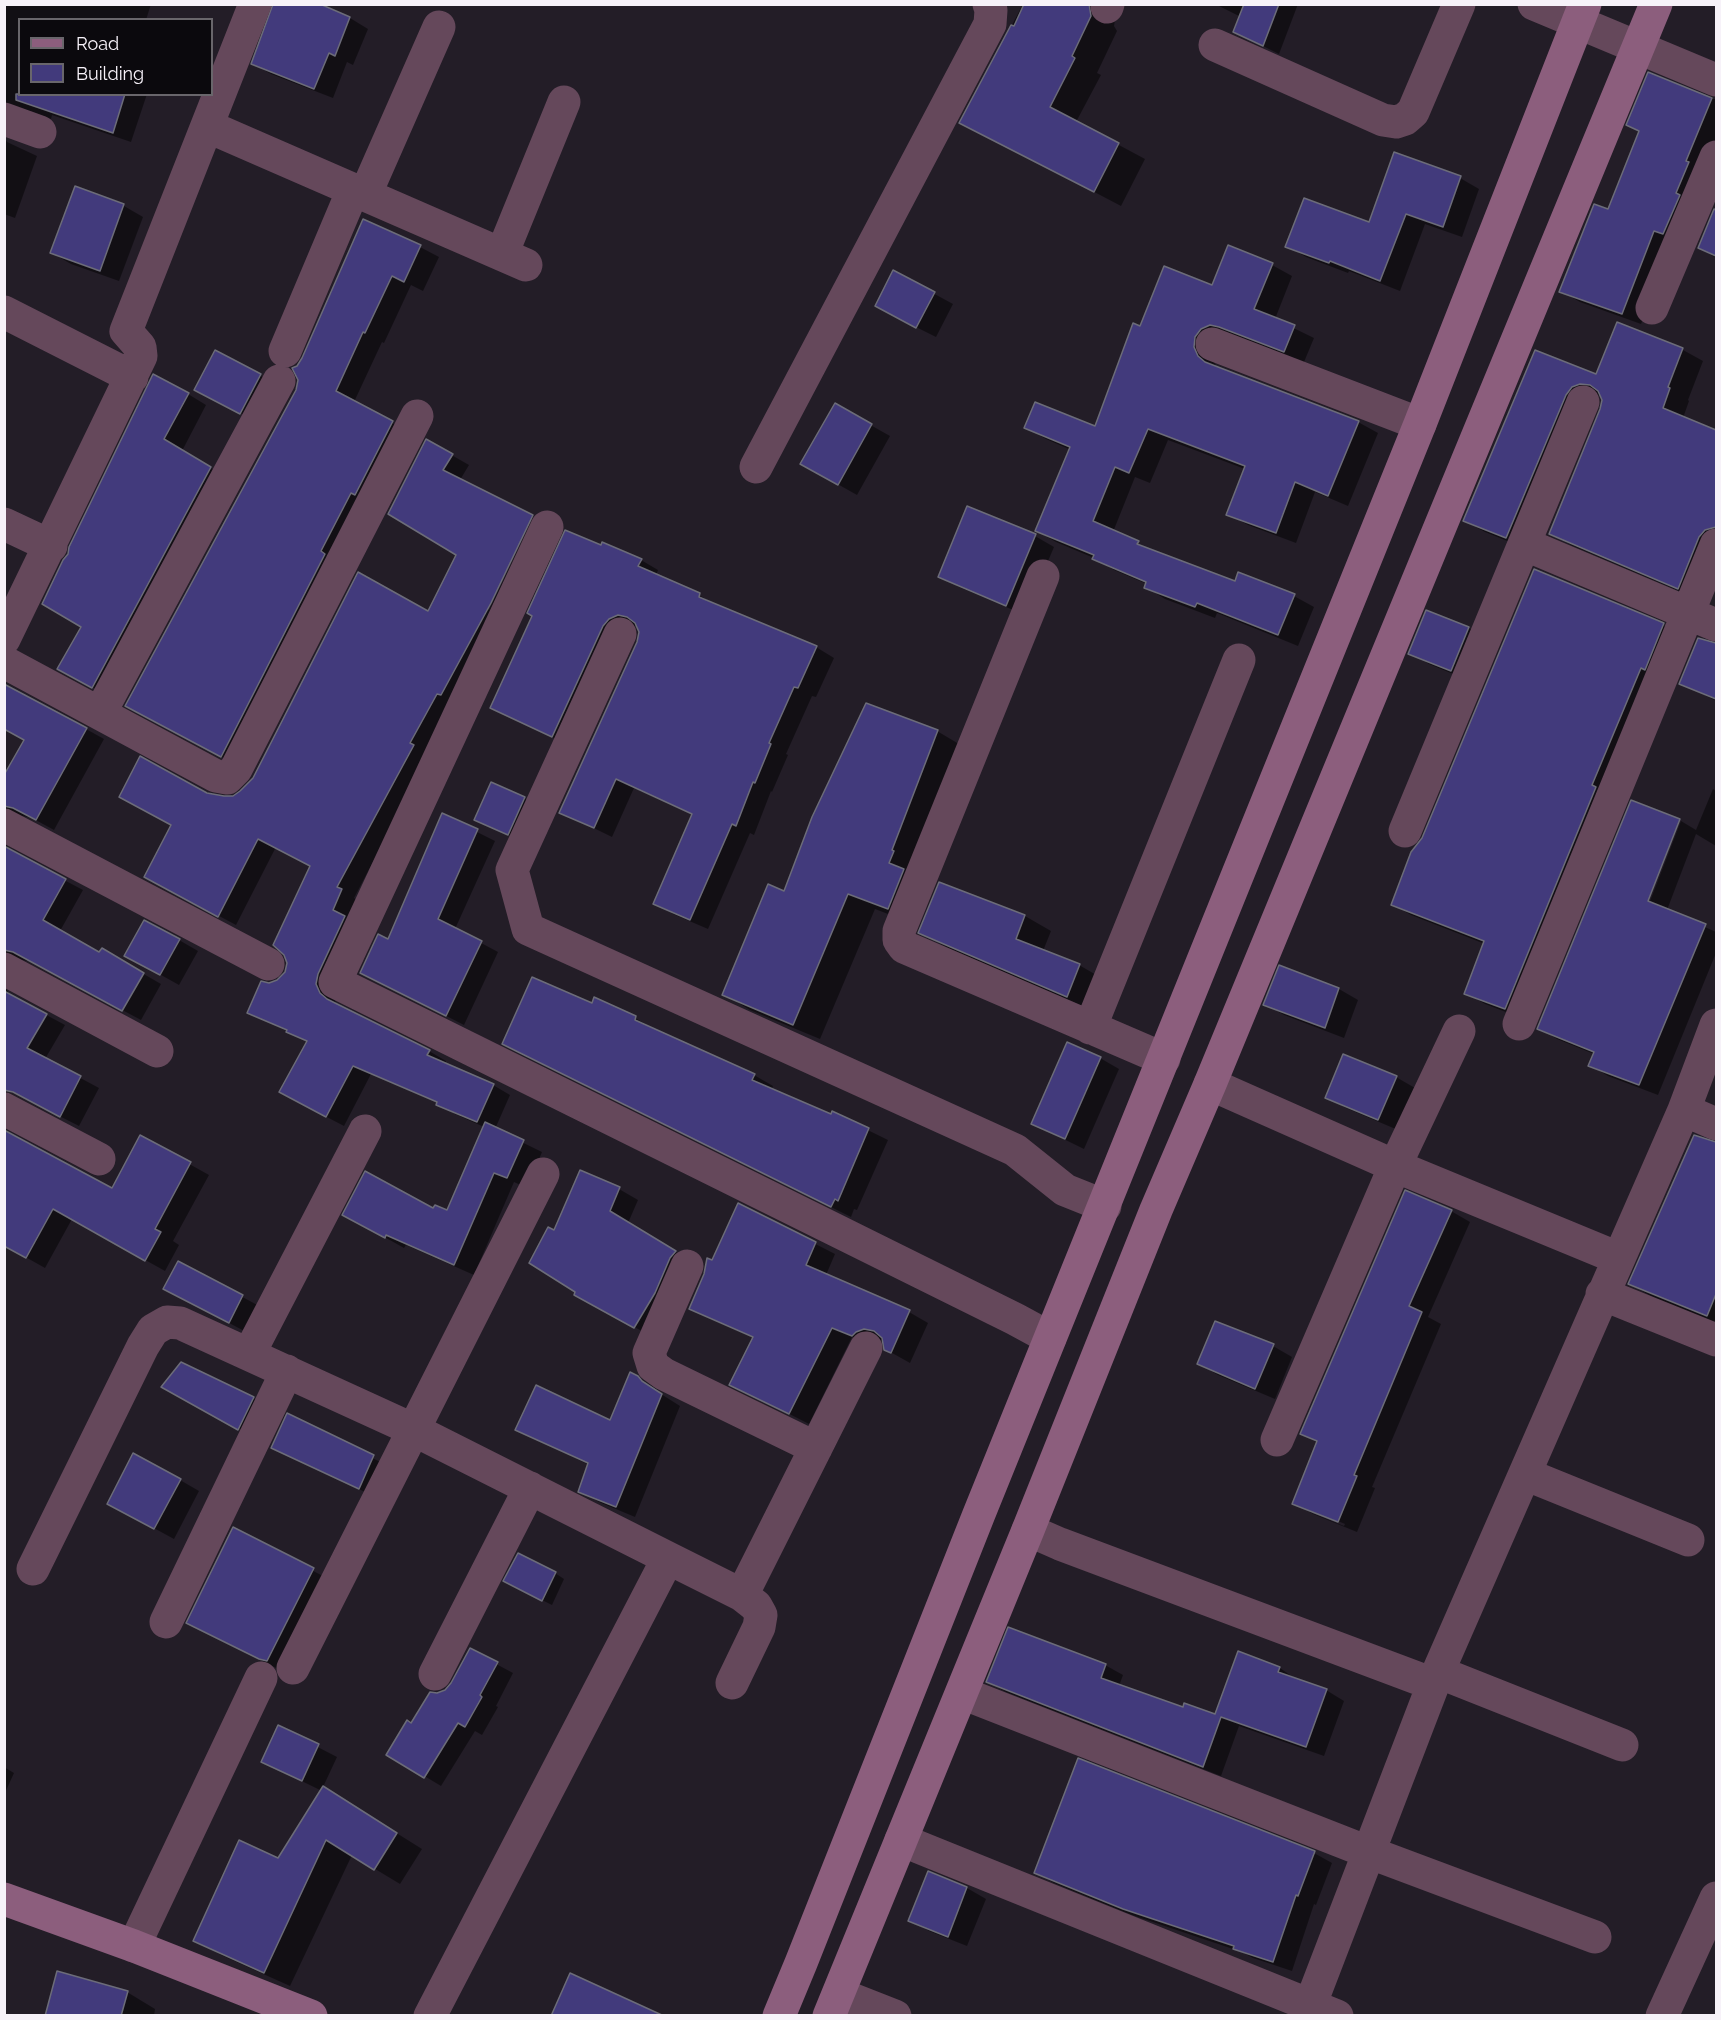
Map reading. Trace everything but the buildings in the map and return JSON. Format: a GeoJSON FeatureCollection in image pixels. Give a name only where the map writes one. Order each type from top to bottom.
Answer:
{"type":"FeatureCollection","features":[{"type":"Feature","properties":{"kind":"street"},"geometry":{"type":"LineString","coordinates":[[4,639],[141,357],[140,347],[126,331],[255,4]]}},
{"type":"Feature","properties":{"kind":"street"},"geometry":{"type":"LineString","coordinates":[[756,467],[990,24],[991,10],[988,4]]}},
{"type":"Feature","properties":{"kind":"street"},"geometry":{"type":"LineString","coordinates":[[1215,45],[1383,120],[1396,122],[1405,120],[1413,112],[1459,4]]}},
{"type":"Feature","properties":{"kind":"street"},"geometry":{"type":"LineString","coordinates":[[1534,4],[1581,14],[1638,48],[1716,80]]}},
{"type":"Feature","properties":{"kind":"street"},"geometry":{"type":"LineString","coordinates":[[895,2016],[834,2005],[1156,1210],[1656,4]]}},
{"type":"Feature","properties":{"kind":"street"},"geometry":{"type":"LineString","coordinates":[[779,2016],[1050,1338],[1420,424],[1581,14]]}},
{"type":"Feature","properties":{"kind":"street"},"geometry":{"type":"LineString","coordinates":[[100,713],[282,366],[359,192],[439,27]]}},
{"type":"Feature","properties":{"kind":"street"},"geometry":{"type":"LineString","coordinates":[[207,126],[514,260],[564,102]]}},
{"type":"Feature","properties":{"kind":"street"},"geometry":{"type":"LineString","coordinates":[[4,119],[40,132]]}},
{"type":"Feature","properties":{"kind":"street"},"geometry":{"type":"LineString","coordinates":[[1652,308],[1716,157]]}},
{"type":"Feature","properties":{"kind":"street"},"geometry":{"type":"LineString","coordinates":[[4,312],[132,377]]}},
{"type":"Feature","properties":{"kind":"street"},"geometry":{"type":"LineString","coordinates":[[1212,344],[1420,424]]}},
{"type":"Feature","properties":{"kind":"street"},"geometry":{"type":"LineString","coordinates":[[1405,831],[1583,402]]}},
{"type":"Feature","properties":{"kind":"street"},"geometry":{"type":"LineString","coordinates":[[4,662],[216,776],[227,778],[236,768],[417,416]]}},
{"type":"Feature","properties":{"kind":"street"},"geometry":{"type":"LineString","coordinates":[[4,524],[51,546]]}},
{"type":"Feature","properties":{"kind":"street"},"geometry":{"type":"LineString","coordinates":[[547,527],[335,982],[1016,1319],[1050,1338]]}},
{"type":"Feature","properties":{"kind":"street"},"geometry":{"type":"LineString","coordinates":[[1524,544],[1703,619]]}},
{"type":"Feature","properties":{"kind":"street"},"geometry":{"type":"LineString","coordinates":[[1519,1024],[1703,619],[1716,545]]}},
{"type":"Feature","properties":{"kind":"street"},"geometry":{"type":"LineString","coordinates":[[1043,576],[899,931],[899,940],[904,947],[1164,1059]]}},
{"type":"Feature","properties":{"kind":"street"},"geometry":{"type":"LineString","coordinates":[[620,634],[512,870],[528,929],[1015,1150],[1065,1190],[1105,1206]]}},
{"type":"Feature","properties":{"kind":"street"},"geometry":{"type":"LineString","coordinates":[[1090,1028],[1239,660]]}},
{"type":"Feature","properties":{"kind":"street"},"geometry":{"type":"LineString","coordinates":[[4,825],[267,964]]}},
{"type":"Feature","properties":{"kind":"street"},"geometry":{"type":"LineString","coordinates":[[4,969],[158,1051]]}},
{"type":"Feature","properties":{"kind":"street"},"geometry":{"type":"LineString","coordinates":[[901,1840],[1318,2012],[1368,1852],[1436,1678],[1683,1110],[1716,1025]]}},
{"type":"Feature","properties":{"kind":"street"},"geometry":{"type":"LineString","coordinates":[[1277,1440],[1395,1166],[1459,1031]]}},
{"type":"Feature","properties":{"kind":"street"},"geometry":{"type":"LineString","coordinates":[[1210,1084],[1395,1166],[1617,1258]]}},
{"type":"Feature","properties":{"kind":"street"},"geometry":{"type":"LineString","coordinates":[[4,1109],[99,1159]]}},
{"type":"Feature","properties":{"kind":"street"},"geometry":{"type":"LineString","coordinates":[[1683,1110],[1716,1124]]}},
{"type":"Feature","properties":{"kind":"street"},"geometry":{"type":"LineString","coordinates":[[249,1354],[365,1131]]}},
{"type":"Feature","properties":{"kind":"street"},"geometry":{"type":"LineString","coordinates":[[294,1668],[543,1174]]}},
{"type":"Feature","properties":{"kind":"street"},"geometry":{"type":"LineString","coordinates":[[687,1266],[649,1353],[653,1366],[664,1374],[816,1448]]}},
{"type":"Feature","properties":{"kind":"street"},"geometry":{"type":"LineString","coordinates":[[1602,1294],[1716,1340]]}},
{"type":"Feature","properties":{"kind":"street"},"geometry":{"type":"LineString","coordinates":[[33,1569],[153,1330],[167,1322],[180,1323],[414,1430],[742,1595],[756,1606],[761,1615],[759,1628],[732,1683]]}},
{"type":"Feature","properties":{"kind":"street"},"geometry":{"type":"LineString","coordinates":[[742,1595],[866,1348]]}},
{"type":"Feature","properties":{"kind":"street"},"geometry":{"type":"LineString","coordinates":[[166,1622],[287,1371]]}},
{"type":"Feature","properties":{"kind":"street"},"geometry":{"type":"LineString","coordinates":[[1525,1474],[1688,1540]]}},
{"type":"Feature","properties":{"kind":"street"},"geometry":{"type":"LineString","coordinates":[[435,1674],[530,1488]]}},
{"type":"Feature","properties":{"kind":"street"},"geometry":{"type":"LineString","coordinates":[[1028,1530],[1060,1544],[1622,1745]]}},
{"type":"Feature","properties":{"kind":"street"},"geometry":{"type":"LineString","coordinates":[[430,2016],[668,1558]]}},
{"type":"Feature","properties":{"kind":"street"},"geometry":{"type":"LineString","coordinates":[[134,1946],[261,1678]]}},
{"type":"Feature","properties":{"kind":"street"},"geometry":{"type":"LineString","coordinates":[[962,1693],[1368,1852],[1595,1937]]}},
{"type":"Feature","properties":{"kind":"street"},"geometry":{"type":"LineString","coordinates":[[1662,2016],[1716,1898]]}},
{"type":"Feature","properties":{"kind":"street"},"geometry":{"type":"LineString","coordinates":[[4,1899],[134,1946],[311,2016]]}}]}
